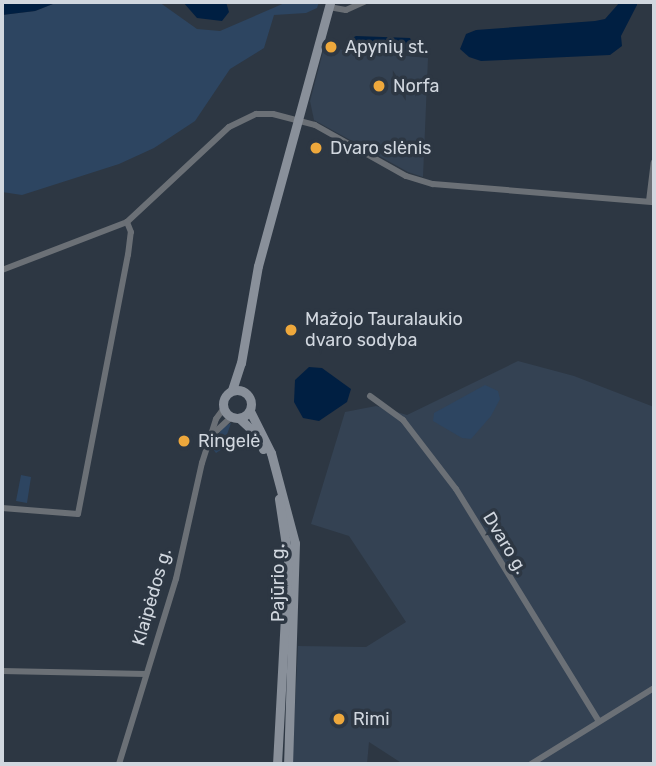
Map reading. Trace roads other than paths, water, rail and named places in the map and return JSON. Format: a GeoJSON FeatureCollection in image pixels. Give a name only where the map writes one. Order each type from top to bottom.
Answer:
{"type":"FeatureCollection","features":[{"type":"Feature","properties":{"kind":"main road"},"geometry":{"type":"LineString","coordinates":[[298,120],[330,5]]}},
{"type":"Feature","properties":{"kind":"main road","name":"Pajūrio g."},"geometry":{"type":"LineString","coordinates":[[276,764],[287,545],[281,505],[262,445],[224,408],[225,395],[232,390],[241,363],[258,265],[298,120]]}},
{"type":"Feature","properties":{"kind":"main road","name":"Pajūrio g."},"geometry":{"type":"LineString","coordinates":[[241,363],[246,392],[252,403],[250,411],[271,453],[295,543],[297,575],[288,764]]}},
{"type":"Feature","properties":{"kind":"main road"},"geometry":{"type":"LineString","coordinates":[[232,390],[246,392]]}},
{"type":"Feature","properties":{"kind":"main road"},"geometry":{"type":"LineString","coordinates":[[235,417],[250,411]]}},
{"type":"Feature","properties":{"kind":"street"},"geometry":{"type":"LineString","coordinates":[[330,5],[346,10],[364,2]]}},
{"type":"Feature","properties":{"kind":"street"},"geometry":{"type":"LineString","coordinates":[[2,270],[127,222],[238,121],[256,114],[315,125],[406,176],[433,184],[652,201],[654,163]]}},
{"type":"Feature","properties":{"kind":"street"},"geometry":{"type":"LineString","coordinates":[[2,508],[78,514],[128,255],[131,232],[127,222]]}},
{"type":"Feature","properties":{"kind":"street","name":"Dvaro g."},"geometry":{"type":"LineString","coordinates":[[370,396],[402,420],[456,489],[598,720]]}},
{"type":"Feature","properties":{"kind":"street","name":"Klaipėdos g."},"geometry":{"type":"LineString","coordinates":[[119,764],[176,579],[194,493],[216,419],[224,408]]}},
{"type":"Feature","properties":{"kind":"street"},"geometry":{"type":"LineString","coordinates":[[211,436],[235,417]]}},
{"type":"Feature","properties":{"kind":"street"},"geometry":{"type":"LineString","coordinates":[[2,671],[146,674]]}},
{"type":"Feature","properties":{"kind":"street"},"geometry":{"type":"LineString","coordinates":[[531,764],[598,720],[654,688]]}},
{"type":"Feature","properties":{"kind":"place","name":"Apynių st."},"geometry":{"type":"Point","coordinates":[331,47]}},
{"type":"Feature","properties":{"kind":"place","name":"Norfa"},"geometry":{"type":"Point","coordinates":[379,86]}},
{"type":"Feature","properties":{"kind":"place","name":"Dvaro slėnis"},"geometry":{"type":"Point","coordinates":[316,148]}},
{"type":"Feature","properties":{"kind":"place","name":"Mažojo Tauralaukio dvaro sodyba"},"geometry":{"type":"Point","coordinates":[291,330]}},
{"type":"Feature","properties":{"kind":"place","name":"Ringelė"},"geometry":{"type":"Point","coordinates":[184,441]}},
{"type":"Feature","properties":{"kind":"place","name":"Rimi"},"geometry":{"type":"Point","coordinates":[339,719]}}]}
